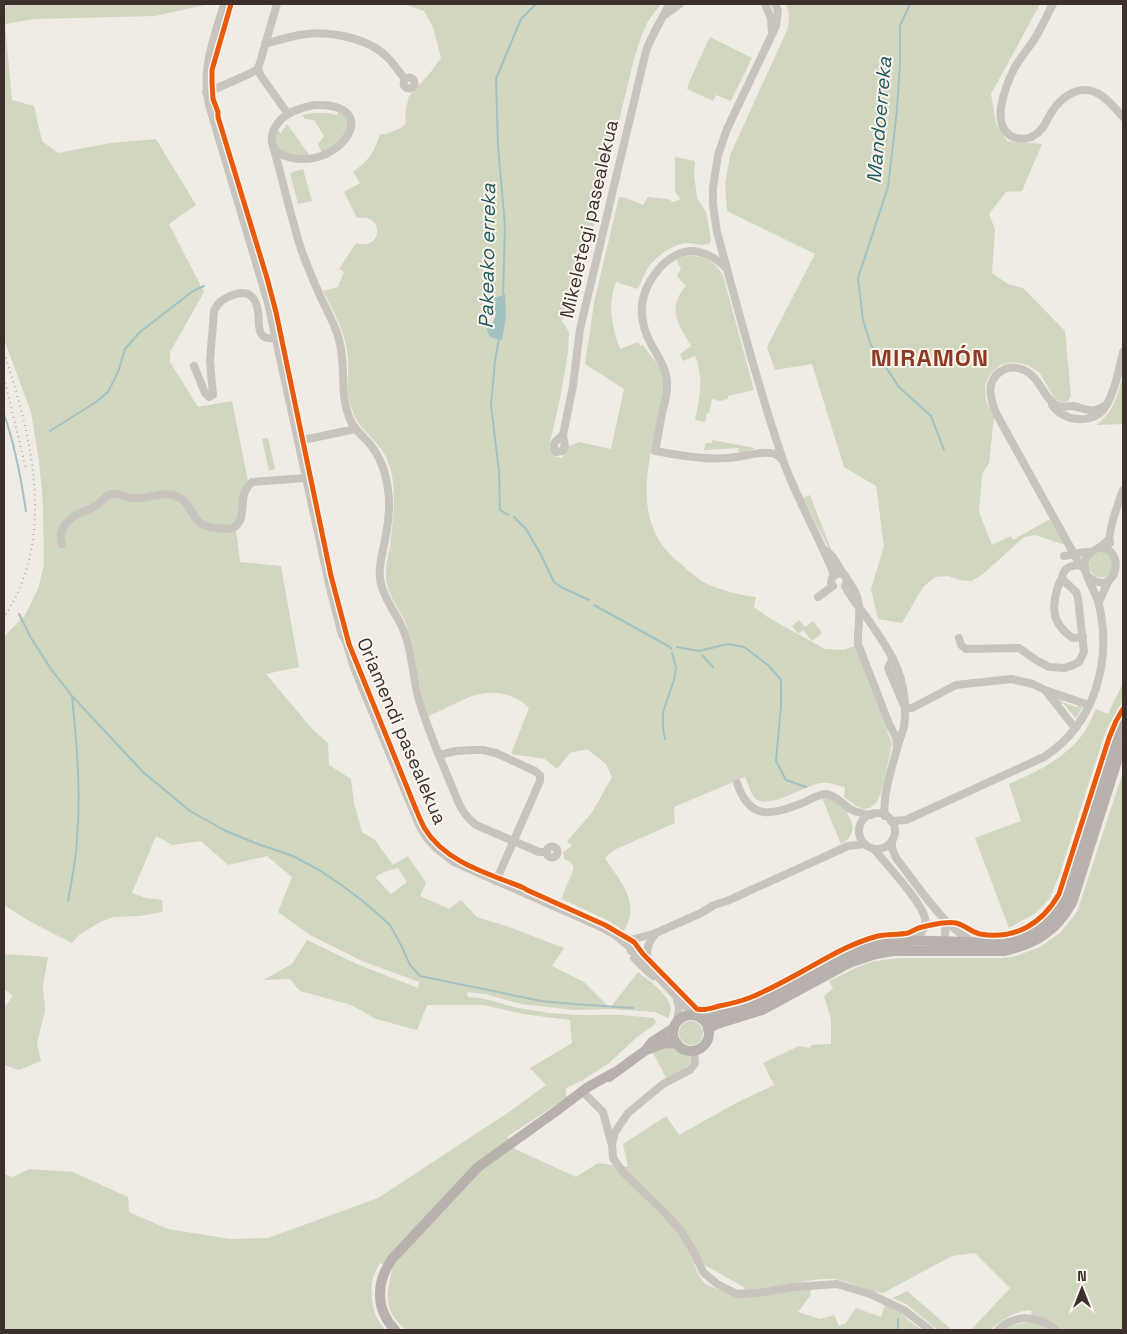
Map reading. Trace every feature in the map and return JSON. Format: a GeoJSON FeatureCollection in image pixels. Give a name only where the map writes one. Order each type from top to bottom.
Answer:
{"type":"FeatureCollection","features":[{"type":"Feature","properties":{"kind":"main road"},"geometry":{"type":"LineString","coordinates":[[708,1028],[762,1010],[849,963],[863,958],[909,946],[942,942],[1006,942],[1026,937],[1041,928],[1056,913],[1068,890],[1113,744],[1123,722]]}},
{"type":"Feature","properties":{"kind":"main road"},"geometry":{"type":"LineString","coordinates":[[646,1050],[652,1042],[685,1016],[718,1015],[754,1005],[841,958],[867,948],[883,944],[1004,951],[1021,947],[1036,940],[1048,932],[1063,917],[1072,903],[1123,742]]}},
{"type":"Feature","properties":{"kind":"main road"},"geometry":{"type":"LineString","coordinates":[[555,1112],[585,1094],[646,1050],[665,1043],[677,1044],[686,1050],[694,1050],[701,1047],[708,1039],[708,1028],[704,1020],[697,1016]]}},
{"type":"Feature","properties":{"kind":"main road"},"geometry":{"type":"LineString","coordinates":[[675,1025],[673,1034],[677,1044]]}},
{"type":"Feature","properties":{"kind":"main road"},"geometry":{"type":"LineString","coordinates":[[395,1330],[385,1317],[380,1300],[383,1275],[392,1258],[478,1166],[588,1087],[613,1073]]}},
{"type":"Feature","properties":{"kind":"street","name":"Oriamendi pasealekua"},"geometry":{"type":"LineString","coordinates":[[224,4],[208,59],[205,79],[206,93],[264,287],[346,659],[414,827],[437,856],[449,864],[594,928],[616,942],[653,976],[658,977]]}},
{"type":"Feature","properties":{"kind":"street"},"geometry":{"type":"LineString","coordinates":[[276,4],[258,69],[288,114]]}},
{"type":"Feature","properties":{"kind":"street","name":"Mikeletegi pasealekua"},"geometry":{"type":"LineString","coordinates":[[562,435],[573,386],[580,329],[646,51],[654,30],[669,4]]}},
{"type":"Feature","properties":{"kind":"street","name":"Mikeletegi pasealekua"},"geometry":{"type":"LineString","coordinates":[[664,15],[680,4]]}},
{"type":"Feature","properties":{"kind":"street"},"geometry":{"type":"LineString","coordinates":[[765,4],[771,18],[772,37]]}},
{"type":"Feature","properties":{"kind":"street"},"geometry":{"type":"LineString","coordinates":[[704,253],[716,248],[718,244],[713,188],[718,154],[727,129],[772,37],[778,15],[776,4]]}},
{"type":"Feature","properties":{"kind":"street"},"geometry":{"type":"LineString","coordinates":[[1053,4],[1008,82],[1001,108],[1001,118],[1006,132],[1017,138],[1031,138],[1039,132],[1062,99],[1072,92],[1081,90],[1091,90],[1101,95],[1123,117]]}},
{"type":"Feature","properties":{"kind":"street"},"geometry":{"type":"LineString","coordinates":[[265,44],[301,35],[344,36],[366,43],[386,56],[404,80]]}},
{"type":"Feature","properties":{"kind":"street"},"geometry":{"type":"LineString","coordinates":[[206,93],[258,69]]}},
{"type":"Feature","properties":{"kind":"street"},"geometry":{"type":"LineString","coordinates":[[273,146],[277,152],[296,159],[312,158],[330,152],[349,135],[352,127],[350,116],[329,106],[314,105],[296,110],[279,122],[273,131],[272,139],[273,146],[302,251],[338,337],[342,354],[343,392],[350,419],[355,428],[377,454],[386,476],[388,514],[380,579],[386,598],[406,637],[418,698],[460,807],[470,821],[476,825],[539,852],[546,852]]}},
{"type":"Feature","properties":{"kind":"street"},"geometry":{"type":"LineString","coordinates":[[717,232],[763,399],[784,462],[831,567],[834,575],[831,580],[842,583],[856,593],[859,608],[858,644],[889,724],[896,737],[897,748]]}},
{"type":"Feature","properties":{"kind":"street"},"geometry":{"type":"LineString","coordinates":[[728,271],[717,260],[704,253],[684,252],[662,265],[645,290],[642,304],[644,328],[665,370],[668,388],[655,450],[690,457],[714,459],[770,452],[777,455],[784,462]]}},
{"type":"Feature","properties":{"kind":"street"},"geometry":{"type":"LineString","coordinates":[[194,366],[205,392],[209,397],[213,395],[210,361],[214,311],[217,304],[236,293],[243,291],[249,294],[258,310],[260,332],[268,339],[275,338]]}},
{"type":"Feature","properties":{"kind":"street"},"geometry":{"type":"LineString","coordinates":[[1049,398],[1053,407],[1069,418],[1092,418],[1099,414],[1106,406],[1113,389],[1123,352]]}},
{"type":"Feature","properties":{"kind":"street"},"geometry":{"type":"LineString","coordinates":[[874,849],[884,848],[906,820],[1044,757],[1064,742],[1089,705],[1102,662],[1103,628],[1099,602],[1085,571],[997,415],[991,398],[991,384],[997,373],[1002,370],[1008,368],[1022,369],[1034,376],[1054,404],[1097,410],[1106,406]]}},
{"type":"Feature","properties":{"kind":"street"},"geometry":{"type":"LineString","coordinates":[[1062,414],[1068,413],[1076,407]]}},
{"type":"Feature","properties":{"kind":"street"},"geometry":{"type":"LineString","coordinates":[[1083,419],[1086,416],[1085,409]]}},
{"type":"Feature","properties":{"kind":"street"},"geometry":{"type":"LineString","coordinates":[[298,442],[355,428]]}},
{"type":"Feature","properties":{"kind":"street"},"geometry":{"type":"LineString","coordinates":[[62,544],[61,532],[68,522],[112,494],[132,498],[164,494],[175,495],[185,502],[204,527],[229,529],[235,527],[241,520],[244,493],[252,482],[306,478]]}},
{"type":"Feature","properties":{"kind":"street"},"geometry":{"type":"LineString","coordinates":[[1064,556],[1090,552],[1099,548],[1109,539],[1123,490]]}},
{"type":"Feature","properties":{"kind":"street"},"geometry":{"type":"LineString","coordinates":[[1083,637],[1073,638],[1067,634],[1056,617],[1054,600],[1063,574],[1069,566],[1085,571],[1098,582],[1108,582],[1121,572],[1118,555],[1109,539]]}},
{"type":"Feature","properties":{"kind":"street"},"geometry":{"type":"LineString","coordinates":[[822,546],[833,557],[842,583],[849,595],[893,658],[902,682],[905,708],[904,726],[885,800],[888,818],[895,830],[892,848],[896,858],[944,920],[958,933],[973,942]]}},
{"type":"Feature","properties":{"kind":"street"},"geometry":{"type":"LineString","coordinates":[[1099,548],[1107,548],[1118,555]]}},
{"type":"Feature","properties":{"kind":"street"},"geometry":{"type":"LineString","coordinates":[[1085,571],[1085,561],[1090,552]]}},
{"type":"Feature","properties":{"kind":"street"},"geometry":{"type":"LineString","coordinates":[[959,638],[960,645],[966,649],[1019,648],[1044,664],[1056,668],[1065,668],[1079,662],[1084,652],[1078,598],[1076,592],[1062,579]]}},
{"type":"Feature","properties":{"kind":"street"},"geometry":{"type":"LineString","coordinates":[[1099,602],[1108,582]]}},
{"type":"Feature","properties":{"kind":"street"},"geometry":{"type":"LineString","coordinates":[[818,597],[842,583]]}},
{"type":"Feature","properties":{"kind":"street","name":"Oriamendi pasealekua"},"geometry":{"type":"LineString","coordinates":[[342,634],[405,793],[423,832],[436,848],[454,862],[581,917],[615,935],[649,966],[677,999],[697,1016]]}},
{"type":"Feature","properties":{"kind":"street"},"geometry":{"type":"LineString","coordinates":[[905,708],[912,708],[956,685],[1011,679],[1033,684],[1089,705]]}},
{"type":"Feature","properties":{"kind":"street"},"geometry":{"type":"LineString","coordinates":[[1045,690],[1075,728]]}},
{"type":"Feature","properties":{"kind":"street"},"geometry":{"type":"LineString","coordinates":[[440,756],[456,751],[483,750],[496,753],[535,771],[540,776],[540,781],[496,881]]}},
{"type":"Feature","properties":{"kind":"street"},"geometry":{"type":"LineString","coordinates":[[736,783],[746,803],[752,809],[759,812],[795,806],[823,794],[829,794],[860,814],[873,814],[906,820]]}},
{"type":"Feature","properties":{"kind":"street"},"geometry":{"type":"LineString","coordinates":[[848,846],[860,829],[862,821],[873,814],[885,800]]}},
{"type":"Feature","properties":{"kind":"street"},"geometry":{"type":"LineString","coordinates":[[852,810],[860,829],[862,841],[874,849],[909,892],[924,915],[924,929],[909,946]]}},
{"type":"Feature","properties":{"kind":"street"},"geometry":{"type":"LineString","coordinates":[[636,960],[629,944],[631,940],[656,933],[708,910],[714,904],[724,903],[848,846],[865,844]]}},
{"type":"Feature","properties":{"kind":"street"},"geometry":{"type":"LineString","coordinates":[[468,874],[496,881],[508,891]]}},
{"type":"Feature","properties":{"kind":"street"},"geometry":{"type":"LineString","coordinates":[[942,942],[945,938],[944,920]]}},
{"type":"Feature","properties":{"kind":"street"},"geometry":{"type":"LineString","coordinates":[[649,966],[647,958],[648,946],[656,933]]}},
{"type":"Feature","properties":{"kind":"street"},"geometry":{"type":"LineString","coordinates":[[615,935],[639,937]]}},
{"type":"Feature","properties":{"kind":"street"},"geometry":{"type":"LineString","coordinates":[[675,1025],[679,1008],[677,999]]}},
{"type":"Feature","properties":{"kind":"street"},"geometry":{"type":"LineString","coordinates":[[612,1144],[615,1132],[628,1113],[663,1084],[690,1070],[695,1063],[694,1050]]}},
{"type":"Feature","properties":{"kind":"street"},"geometry":{"type":"LineString","coordinates":[[585,1094],[603,1112],[612,1144],[613,1158],[623,1172],[682,1232],[703,1272],[717,1284],[737,1294],[837,1284],[870,1294],[904,1310],[930,1330]]}},
{"type":"Feature","properties":{"kind":"street"},"geometry":{"type":"LineString","coordinates":[[998,1330],[1007,1322],[1026,1317],[1048,1323],[1057,1330]]}},
{"type":"Feature","properties":{"kind":"green space"},"geometry":{"type":"Polygon","coordinates":[[[4,4],[209,4],[155,16],[35,19],[5,24],[12,100],[34,106],[42,141],[58,153],[110,143],[156,139],[196,205],[169,224],[204,292],[170,352],[170,362],[198,407],[232,401],[248,481],[242,493],[236,530],[240,562],[281,566],[299,667],[266,674],[313,730],[328,743],[329,765],[351,779],[354,803],[362,832],[375,840],[393,865],[408,856],[426,883],[420,896],[449,909],[461,900],[477,917],[564,948],[552,966],[584,982],[610,1008],[638,972],[667,999],[671,1010],[668,1018],[655,1012],[610,1009],[574,1010],[521,1004],[485,994],[467,992],[468,997],[481,998],[518,1008],[550,1013],[654,1018],[656,1022],[654,1025],[637,1037],[608,1064],[566,1088],[566,1098],[507,1137],[515,1149],[576,1177],[598,1163],[628,1167],[623,1144],[666,1116],[679,1135],[738,1102],[774,1085],[763,1063],[799,1046],[810,1048],[811,1045],[831,1044],[831,1019],[824,996],[833,988],[829,981],[871,962],[890,959],[1013,957],[1040,947],[1060,933],[1077,912],[1123,772],[1123,1330],[1004,1330],[1010,1325],[1032,1322],[1031,1310],[1014,1314],[990,1330],[971,1330],[1010,1288],[975,1253],[952,1256],[883,1293],[835,1279],[788,1285],[811,1288],[810,1296],[798,1312],[820,1319],[834,1315],[839,1326],[846,1323],[856,1308],[881,1317],[885,1305],[899,1311],[922,1330],[406,1330],[393,1316],[388,1303],[388,1288],[392,1270],[380,1263],[375,1272],[371,1288],[375,1314],[386,1330],[4,1330],[4,1174],[13,1177],[29,1169],[73,1172],[128,1197],[129,1212],[168,1229],[230,1239],[268,1238],[378,1198],[509,1112],[546,1085],[530,1068],[572,1043],[570,1020],[523,1014],[484,1005],[427,1005],[417,1030],[376,1019],[351,1005],[300,991],[290,979],[263,980],[292,964],[307,940],[359,965],[418,988],[419,982],[362,961],[310,935],[278,912],[292,877],[267,856],[228,865],[201,841],[172,845],[156,836],[132,893],[146,898],[162,900],[163,912],[139,916],[114,917],[100,922],[79,935],[72,943],[29,921],[4,905],[4,637],[25,615],[38,589],[44,565],[43,503],[39,461],[31,412],[4,339],[4,4]],[[398,868],[375,877],[391,894],[407,882],[398,868]],[[701,1263],[694,1264],[705,1284],[735,1296],[746,1296],[744,1287],[701,1263]]]}},
{"type":"Feature","properties":{"kind":"green space"},"geometry":{"type":"Polygon","coordinates":[[[404,4],[660,5],[648,21],[634,59],[593,228],[585,233],[562,321],[569,332],[568,353],[549,447],[554,456],[562,458],[567,447],[580,442],[611,449],[624,389],[585,364],[594,303],[619,197],[643,205],[648,197],[668,199],[673,202],[681,199],[675,192],[675,157],[695,161],[694,173],[697,198],[706,212],[711,239],[710,243],[702,245],[682,244],[660,255],[645,273],[638,289],[616,282],[611,308],[620,349],[638,342],[640,346],[643,345],[654,359],[662,374],[663,393],[647,482],[648,506],[654,530],[659,541],[670,555],[704,582],[728,592],[756,597],[754,607],[769,618],[825,649],[843,650],[855,646],[892,744],[882,790],[877,802],[870,808],[863,809],[844,797],[845,787],[825,783],[815,784],[778,799],[761,801],[753,796],[745,777],[674,807],[675,823],[614,850],[605,858],[622,884],[629,901],[629,920],[624,931],[609,921],[562,899],[573,871],[572,864],[564,859],[563,852],[572,846],[567,841],[591,814],[612,777],[606,764],[587,749],[570,753],[557,769],[545,759],[511,754],[529,708],[516,698],[499,693],[478,694],[428,716],[422,697],[409,632],[387,585],[386,571],[394,506],[392,476],[384,453],[361,427],[353,412],[348,392],[348,358],[345,340],[323,291],[338,287],[344,272],[339,269],[356,243],[365,244],[371,242],[376,237],[376,226],[366,218],[357,218],[344,192],[360,183],[353,172],[370,156],[380,134],[386,134],[401,128],[405,124],[409,96],[441,58],[433,27],[424,11],[404,4]]]}},
{"type":"Feature","properties":{"kind":"green space"},"geometry":{"type":"Polygon","coordinates":[[[786,4],[1040,4],[991,94],[996,124],[1007,141],[1042,144],[1022,191],[1006,192],[989,214],[995,229],[992,273],[1008,284],[1023,288],[1065,331],[1071,396],[1068,401],[1062,403],[1055,399],[1039,372],[1027,365],[1013,362],[1000,365],[990,374],[985,386],[986,400],[994,418],[989,463],[982,474],[979,512],[992,545],[1011,536],[1013,540],[1050,519],[1065,545],[1035,535],[1024,537],[982,575],[971,581],[948,576],[935,577],[923,587],[902,623],[878,619],[871,589],[884,546],[876,486],[844,467],[812,364],[775,370],[767,347],[815,254],[727,211],[725,185],[730,155],[788,28],[789,13],[786,4]]]}},
{"type":"Feature","properties":{"kind":"green space"},"geometry":{"type":"Polygon","coordinates":[[[710,37],[752,58],[731,101],[716,95],[713,101],[687,89],[710,37]]]}},
{"type":"Feature","properties":{"kind":"green space"},"geometry":{"type":"Polygon","coordinates":[[[338,111],[347,119],[349,125],[342,139],[322,153],[318,144],[324,136],[314,120],[305,119],[302,115],[328,113],[337,115],[338,111]]]}},
{"type":"Feature","properties":{"kind":"green space"},"geometry":{"type":"Polygon","coordinates":[[[287,124],[310,156],[297,156],[284,152],[276,144],[277,130],[281,133],[287,124]]]}},
{"type":"Feature","properties":{"kind":"green space"},"geometry":{"type":"Polygon","coordinates":[[[303,169],[312,201],[298,204],[290,173],[303,169]]]}},
{"type":"Feature","properties":{"kind":"green space"},"geometry":{"type":"Polygon","coordinates":[[[688,255],[708,260],[723,275],[754,390],[728,396],[728,399],[720,401],[712,399],[705,422],[695,420],[700,396],[700,372],[695,356],[683,361],[680,354],[691,346],[676,316],[677,302],[686,286],[677,276],[681,269],[676,259],[688,255]]]}},
{"type":"Feature","properties":{"kind":"green space"},"geometry":{"type":"Polygon","coordinates":[[[1123,375],[1123,424],[1097,425],[1112,408],[1123,375]]]}},
{"type":"Feature","properties":{"kind":"green space"},"geometry":{"type":"Polygon","coordinates":[[[268,438],[275,469],[269,471],[262,439],[268,438]]]}},
{"type":"Feature","properties":{"kind":"green space"},"geometry":{"type":"Polygon","coordinates":[[[712,440],[755,449],[739,453],[738,448],[704,450],[706,443],[712,443],[712,440]]]}},
{"type":"Feature","properties":{"kind":"green space"},"geometry":{"type":"Polygon","coordinates":[[[810,495],[832,552],[803,498],[810,495]]]}},
{"type":"Feature","properties":{"kind":"green space"},"geometry":{"type":"Polygon","coordinates":[[[1103,551],[1107,552],[1115,561],[1109,576],[1102,577],[1092,573],[1089,563],[1091,558],[1103,551]]]}},
{"type":"Feature","properties":{"kind":"green space"},"geometry":{"type":"Polygon","coordinates":[[[799,620],[805,627],[813,621],[822,633],[812,641],[803,630],[798,634],[792,626],[799,620]]]}},
{"type":"Feature","properties":{"kind":"green space"},"geometry":{"type":"Polygon","coordinates":[[[1123,683],[1123,700],[1103,739],[1058,879],[1049,899],[1036,913],[1009,928],[975,838],[1021,821],[1009,784],[1040,769],[1067,751],[1083,734],[1096,709],[1108,714],[1123,683]]]}},
{"type":"Feature","properties":{"kind":"green space"},"geometry":{"type":"Polygon","coordinates":[[[1054,696],[1065,699],[1062,702],[1077,707],[1080,704],[1082,708],[1076,719],[1064,704],[1059,704],[1054,696]]]}},
{"type":"Feature","properties":{"kind":"green space"},"geometry":{"type":"Polygon","coordinates":[[[826,797],[848,812],[847,814],[852,822],[851,835],[841,844],[822,798],[826,797]]]}},
{"type":"Feature","properties":{"kind":"green space"},"geometry":{"type":"Polygon","coordinates":[[[4,954],[48,957],[43,985],[45,1011],[37,1043],[41,1061],[19,1070],[4,1065],[4,1008],[13,996],[4,989],[4,954]]]}},
{"type":"Feature","properties":{"kind":"green space"},"geometry":{"type":"Polygon","coordinates":[[[691,1021],[696,1022],[702,1028],[702,1038],[696,1044],[691,1045],[686,1044],[680,1038],[679,1033],[680,1028],[686,1022],[691,1021]]]}},
{"type":"Feature","properties":{"kind":"green space"},"geometry":{"type":"Polygon","coordinates":[[[667,1047],[691,1057],[686,1068],[666,1078],[653,1053],[667,1047]]]}},
{"type":"Feature","properties":{"kind":"green space"},"geometry":{"type":"Polygon","coordinates":[[[907,1291],[952,1330],[938,1330],[906,1304],[893,1298],[907,1291]]]}},
{"type":"Feature","properties":{"kind":"shaded area"},"geometry":{"type":"Polygon","coordinates":[[[482,295],[492,299],[492,306],[496,313],[493,322],[487,328],[482,304],[482,295]]]}},
{"type":"Feature","properties":{"kind":"water"},"geometry":{"type":"Polygon","coordinates":[[[505,294],[506,317],[502,340],[490,337],[487,328],[493,322],[496,314],[492,306],[492,299],[505,294]]]}},
{"type":"Feature","properties":{"kind":"waterway","name":"Pakeako erreka"},"geometry":{"type":"LineString","coordinates":[[503,296],[505,226],[498,146],[496,79],[521,19],[536,4]]}},
{"type":"Feature","properties":{"kind":"waterway","name":"Mandoerreka"},"geometry":{"type":"LineString","coordinates":[[910,4],[900,26],[897,110],[888,187],[858,278],[863,320],[871,345],[899,387],[931,416],[944,450]]}},
{"type":"Feature","properties":{"kind":"waterway"},"geometry":{"type":"LineString","coordinates":[[50,431],[96,402],[108,392],[118,372],[125,349],[140,332],[193,291],[204,286]]}},
{"type":"Feature","properties":{"kind":"waterway","name":"Pakeako erreka"},"geometry":{"type":"LineString","coordinates":[[499,338],[491,405],[499,471],[500,510],[508,515]]}},
{"type":"Feature","properties":{"kind":"waterway"},"geometry":{"type":"LineString","coordinates":[[4,414],[17,462],[26,511]]}},
{"type":"Feature","properties":{"kind":"waterway","name":"Pakeako erreka"},"geometry":{"type":"LineString","coordinates":[[514,517],[526,529],[554,582],[589,600]]}},
{"type":"Feature","properties":{"kind":"waterway","name":"Pakeako erreka"},"geometry":{"type":"LineString","coordinates":[[594,605],[671,649]]}},
{"type":"Feature","properties":{"kind":"waterway"},"geometry":{"type":"LineString","coordinates":[[19,614],[31,638],[51,669],[72,696],[144,773],[190,811],[224,830],[293,856],[340,884],[390,925],[410,965],[420,976],[541,1001],[633,1008]]}},
{"type":"Feature","properties":{"kind":"waterway"},"geometry":{"type":"LineString","coordinates":[[677,647],[699,651],[728,644],[744,647],[768,665],[781,680],[781,706],[776,761],[786,780],[806,787]]}},
{"type":"Feature","properties":{"kind":"waterway"},"geometry":{"type":"LineString","coordinates":[[665,739],[663,712],[674,680],[676,667],[672,653]]}},
{"type":"Feature","properties":{"kind":"waterway"},"geometry":{"type":"LineString","coordinates":[[702,655],[713,667]]}},
{"type":"Feature","properties":{"kind":"waterway"},"geometry":{"type":"LineString","coordinates":[[68,901],[76,855],[79,804],[77,750],[72,697]]}},
{"type":"Feature","properties":{"kind":"waterway"},"geometry":{"type":"LineString","coordinates":[[898,1319],[898,1330]]}},
{"type":"Feature","properties":{"kind":"railway"},"geometry":{"type":"LineString","coordinates":[[4,353],[23,419],[30,453],[35,521],[30,554],[20,586],[4,617]]}},
{"type":"Feature","properties":{"kind":"railway"},"geometry":{"type":"LineString","coordinates":[[4,378],[26,469]]}},
{"type":"Feature","properties":{"kind":"cycle path"},"geometry":{"type":"LineString","coordinates":[[231,4],[212,70],[213,99],[276,312],[331,576],[349,644],[415,807],[425,829],[445,851],[470,866],[605,925],[634,942],[643,954],[697,1009],[708,1009],[738,1002],[756,995],[839,951],[878,936],[908,933],[920,927],[948,922],[959,924],[980,934],[1005,934],[1026,928],[1036,921],[1052,905],[1059,894],[1109,738],[1123,709]]}},
{"type":"Feature","properties":{"kind":"district","name":"MIRAMÓN"},"geometry":{"type":"Point","coordinates":[930,357]}}]}
